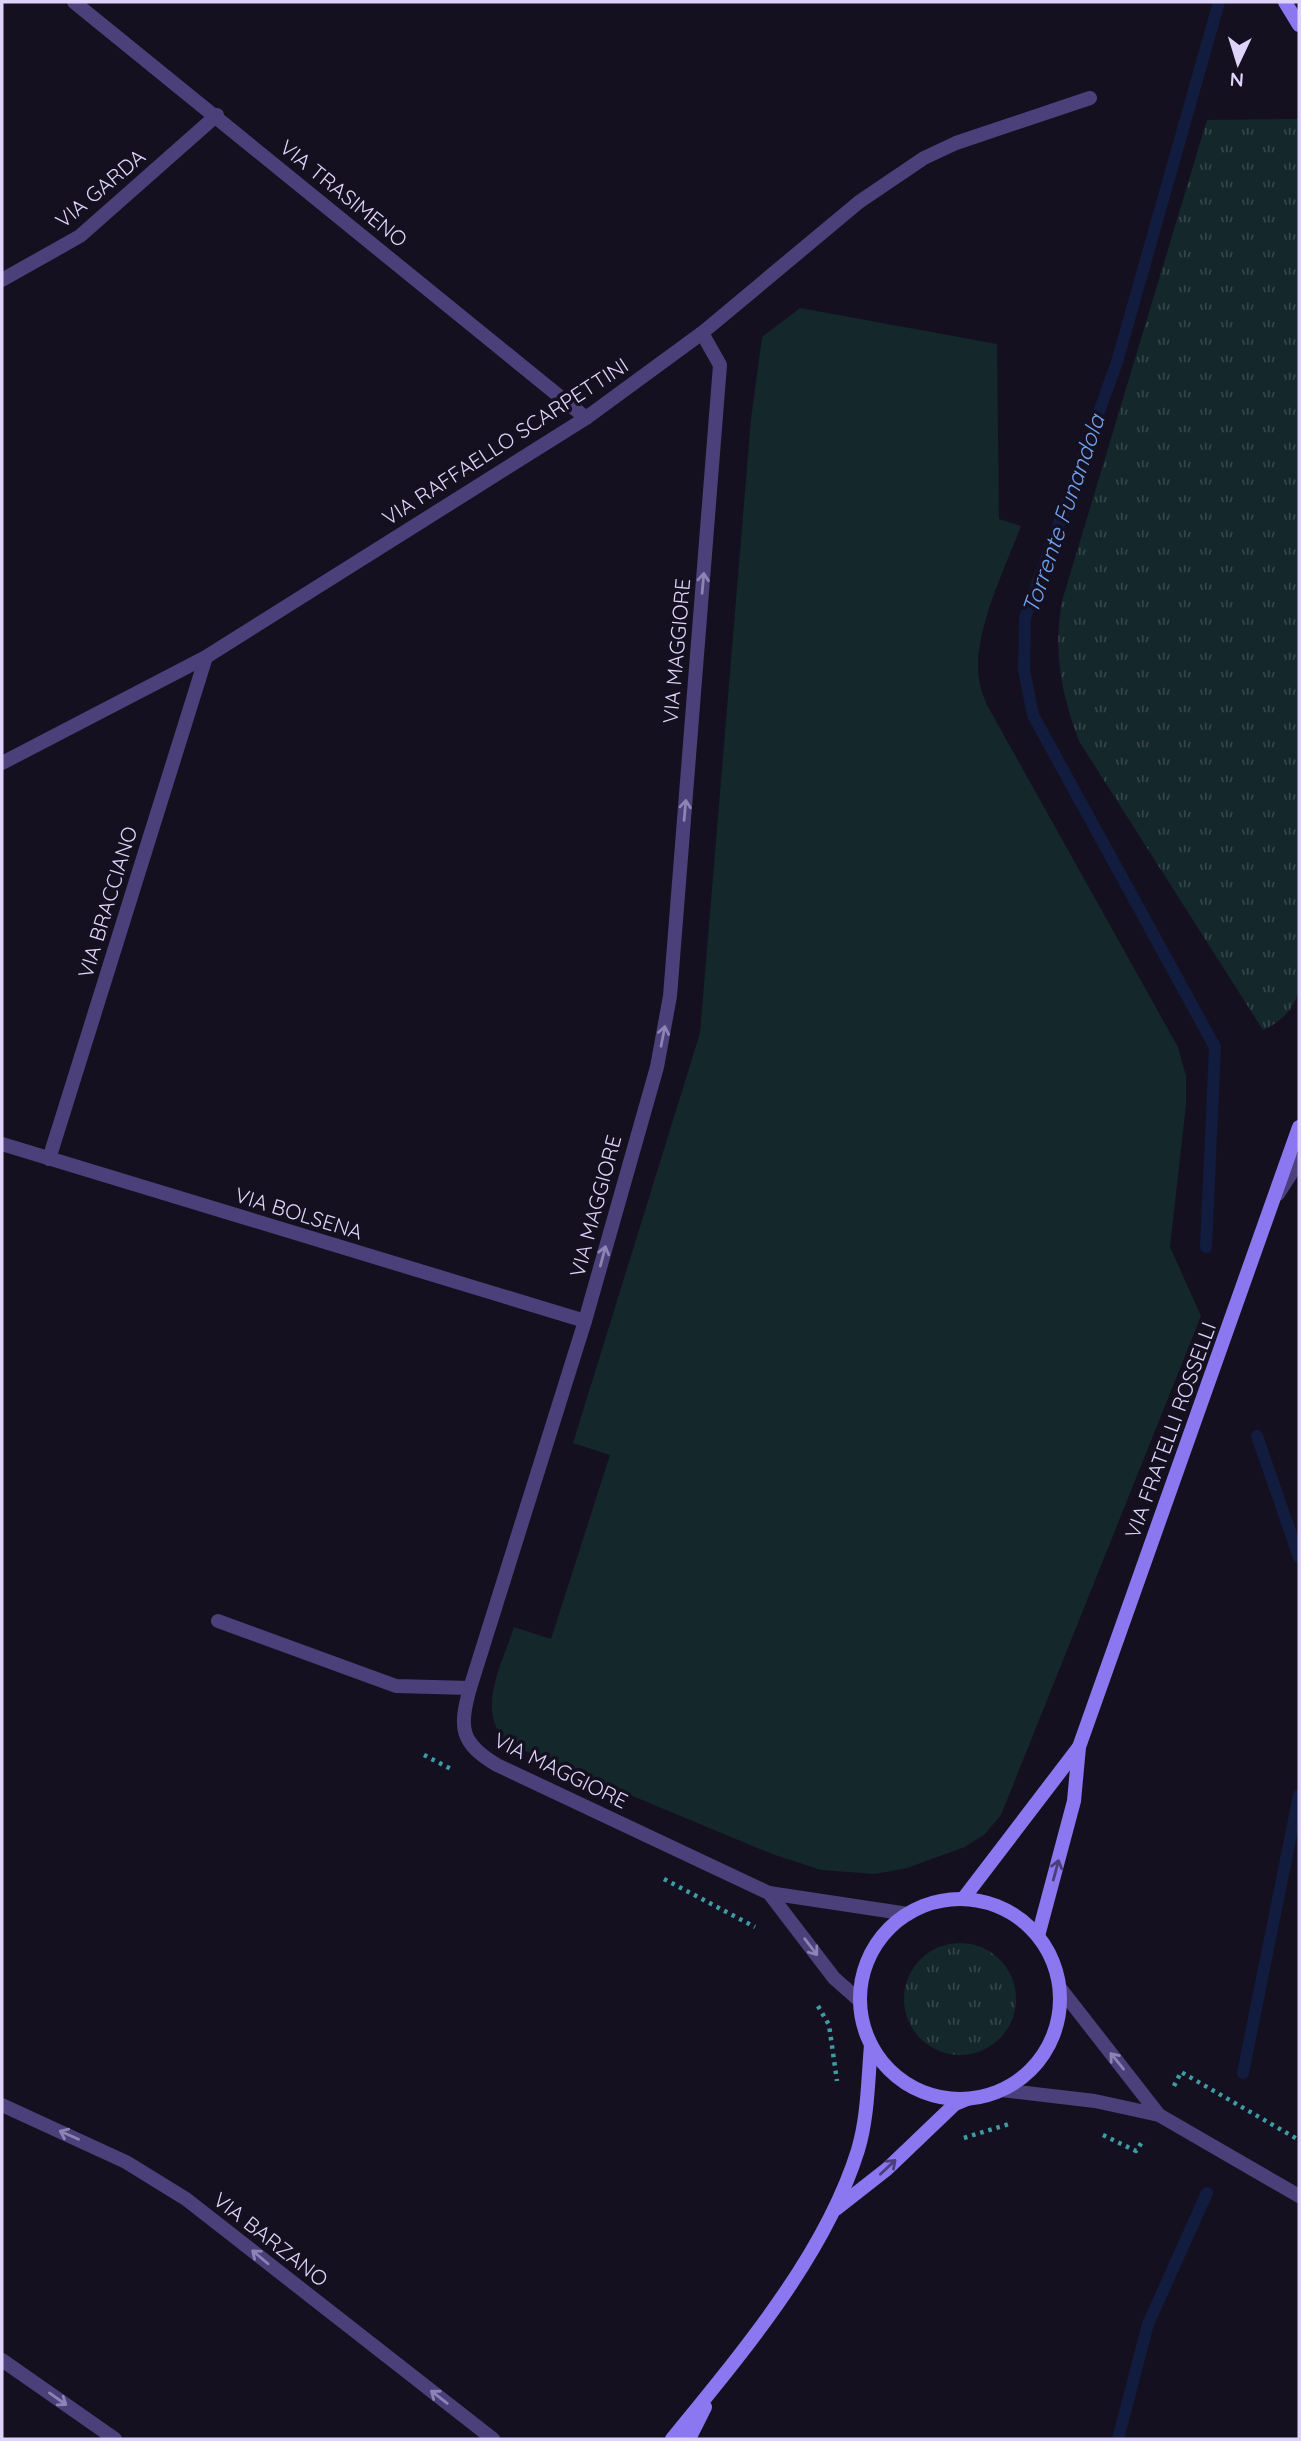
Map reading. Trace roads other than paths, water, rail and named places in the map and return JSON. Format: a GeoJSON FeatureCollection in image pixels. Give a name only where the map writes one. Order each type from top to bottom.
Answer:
{"type":"FeatureCollection","features":[{"type":"Feature","properties":{"kind":"street","name":"VIA TRASIMENO"},"geometry":{"type":"LineString","coordinates":[[74,2],[217,115],[586,418]]}},
{"type":"Feature","properties":{"kind":"street"},"geometry":{"type":"LineString","coordinates":[[1285,2],[1299,25]]}},
{"type":"Feature","properties":{"kind":"street","name":"VIA RAFFAELLO SCARPETTINI"},"geometry":{"type":"LineString","coordinates":[[2,763],[206,657],[586,418],[702,333],[859,202],[924,159],[956,143],[1090,99]]}},
{"type":"Feature","properties":{"kind":"street","name":"VIA GARDA"},"geometry":{"type":"LineString","coordinates":[[2,281],[80,236],[217,115]]}},
{"type":"Feature","properties":{"kind":"street","name":"VIA MAGGIORE"},"geometry":{"type":"LineString","coordinates":[[702,333],[720,365],[670,996],[657,1067],[585,1321],[470,1688],[463,1728],[466,1739],[485,1757],[769,1893],[908,1914]]}},
{"type":"Feature","properties":{"kind":"street","name":"VIA BRACCIANO"},"geometry":{"type":"LineString","coordinates":[[49,1159],[206,657]]}},
{"type":"Feature","properties":{"kind":"street","name":"VIA FRATELLI ROSSELLI"},"geometry":{"type":"LineString","coordinates":[[1079,1746],[1299,1127]]}},
{"type":"Feature","properties":{"kind":"street","name":"VIA BOLSENA"},"geometry":{"type":"LineString","coordinates":[[2,1144],[585,1321]]}},
{"type":"Feature","properties":{"kind":"street"},"geometry":{"type":"LineString","coordinates":[[1275,1198],[1299,1161]]}},
{"type":"Feature","properties":{"kind":"street"},"geometry":{"type":"LineString","coordinates":[[218,1621],[396,1686],[470,1688]]}},
{"type":"Feature","properties":{"kind":"street"},"geometry":{"type":"LineString","coordinates":[[964,1899],[1079,1746]]}},
{"type":"Feature","properties":{"kind":"street"},"geometry":{"type":"LineString","coordinates":[[1038,1936],[1074,1801],[1079,1746]]}},
{"type":"Feature","properties":{"kind":"street","name":"VIA MAGGIORE"},"geometry":{"type":"LineString","coordinates":[[769,1893],[834,1978],[860,2001]]}},
{"type":"Feature","properties":{"kind":"street"},"geometry":{"type":"LineString","coordinates":[[835,2210],[887,2169],[955,2104],[1001,2090],[1023,2077],[1047,2048],[1057,2025],[1060,1988],[1053,1960],[1038,1936],[1023,1921],[1005,1909],[964,1899],[929,1904],[908,1914],[890,1928],[870,1956],[860,2001],[863,2024],[871,2045],[889,2068],[912,2087],[939,2096],[968,2098]]}},
{"type":"Feature","properties":{"kind":"street"},"geometry":{"type":"LineString","coordinates":[[1060,1988],[1159,2115]]}},
{"type":"Feature","properties":{"kind":"street"},"geometry":{"type":"LineString","coordinates":[[672,2439],[719,2381],[795,2276],[835,2210],[858,2149],[871,2045]]}},
{"type":"Feature","properties":{"kind":"street"},"geometry":{"type":"LineString","coordinates":[[1001,2090],[1095,2101],[1159,2115],[1299,2196]]}},
{"type":"Feature","properties":{"kind":"street","name":"VIA BARZANO"},"geometry":{"type":"LineString","coordinates":[[2,2105],[126,2162],[178,2193],[493,2439]]}},
{"type":"Feature","properties":{"kind":"street"},"geometry":{"type":"LineString","coordinates":[[2,2360],[115,2439]]}},
{"type":"Feature","properties":{"kind":"street"},"geometry":{"type":"LineString","coordinates":[[689,2439],[719,2381]]}},
{"type":"Feature","properties":{"kind":"waterway","name":"Torrente Funandola"},"geometry":{"type":"LineString","coordinates":[[1206,1247],[1215,1047],[1033,715],[1024,670],[1025,618],[1117,362],[1219,2]]}},
{"type":"Feature","properties":{"kind":"waterway","name":"Torrente Funandola"},"geometry":{"type":"LineString","coordinates":[[1257,1436],[1299,1557]]}},
{"type":"Feature","properties":{"kind":"waterway","name":"Torrente Funandola"},"geometry":{"type":"LineString","coordinates":[[1243,2073],[1299,1795]]}},
{"type":"Feature","properties":{"kind":"waterway","name":"Torrente Funandola"},"geometry":{"type":"LineString","coordinates":[[1118,2439],[1148,2324],[1207,2193]]}}]}
